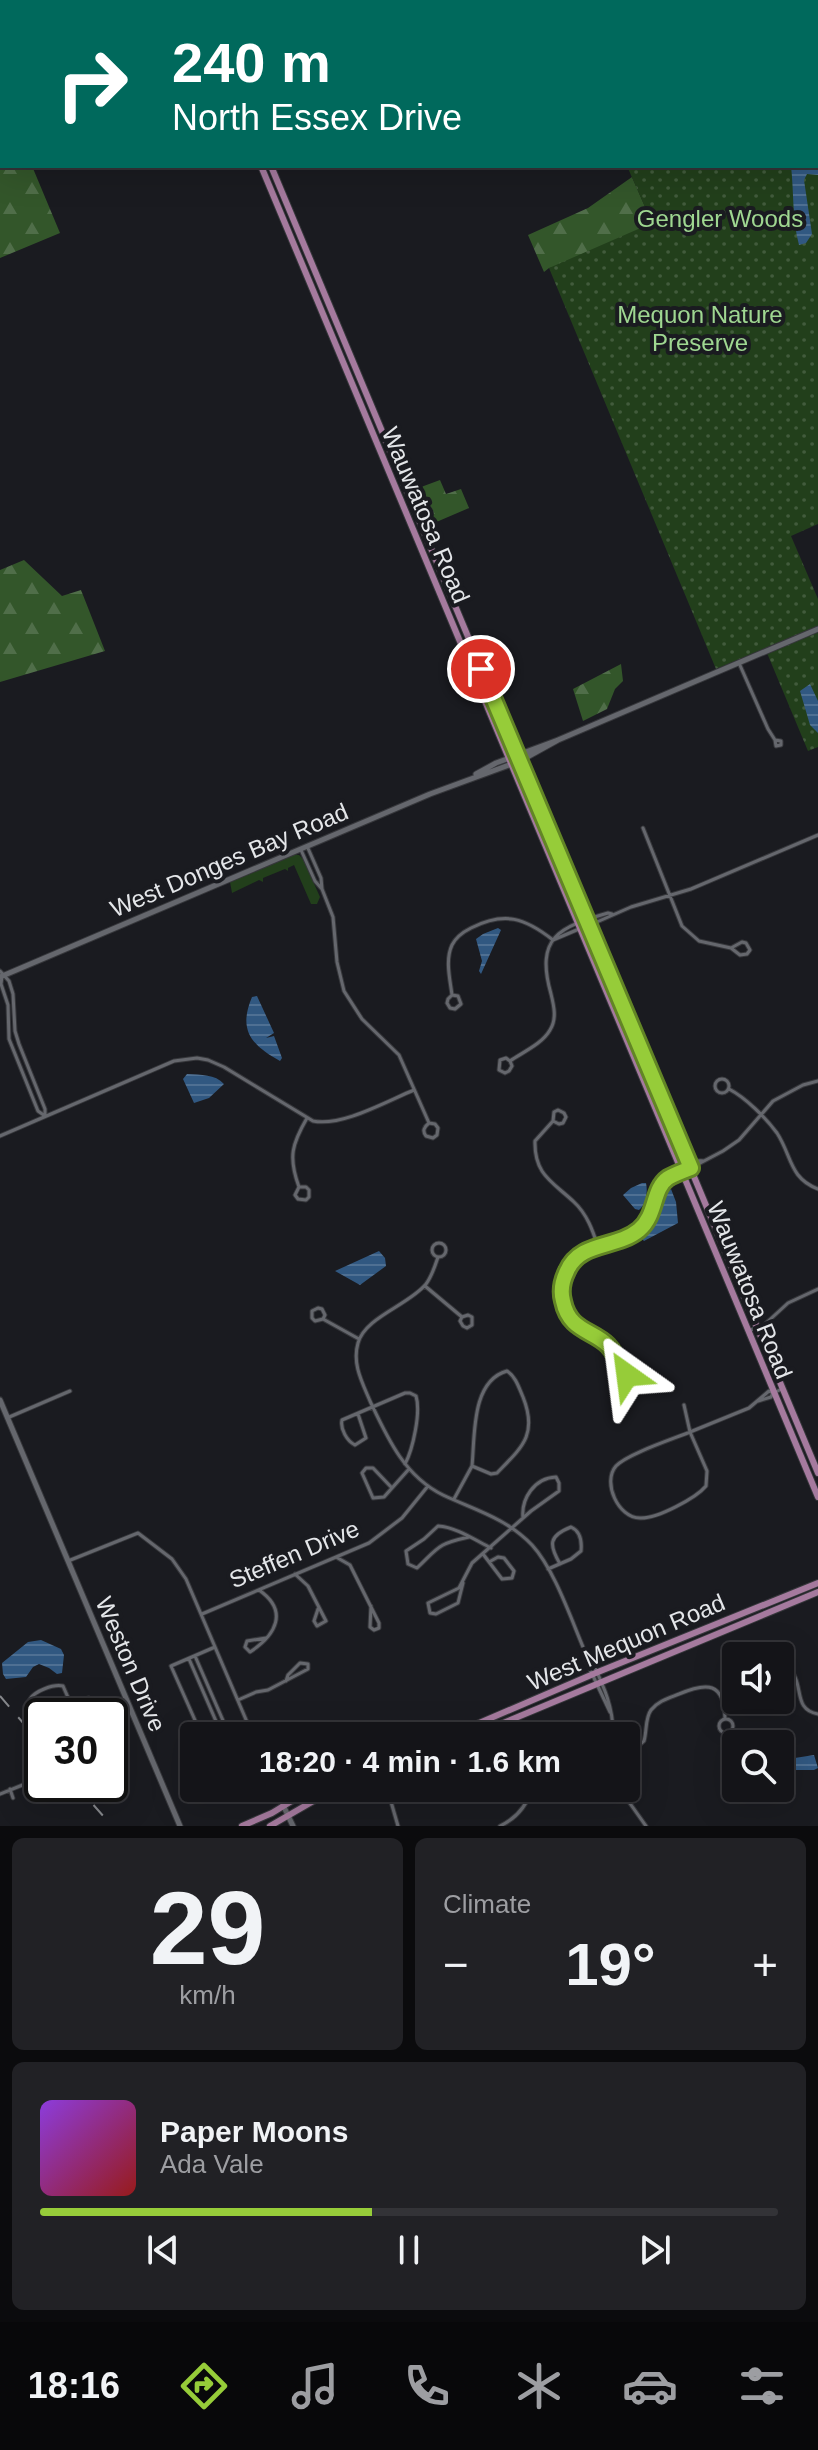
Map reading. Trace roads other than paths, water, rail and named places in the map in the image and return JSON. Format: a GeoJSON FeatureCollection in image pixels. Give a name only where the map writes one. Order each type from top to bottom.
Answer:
{"type":"FeatureCollection","features":[{"type":"Feature","properties":{"kind":"main road","name":"Wauwatosa Road"},"geometry":{"type":"LineString","coordinates":[[262,168],[492,720],[533,793],[818,1472]]}},
{"type":"Feature","properties":{"kind":"main road","name":"Wauwatosa Road"},"geometry":{"type":"LineString","coordinates":[[272,168],[514,759],[578,926],[818,1497]]}},
{"type":"Feature","properties":{"kind":"main road","name":"West Mequon Road"},"geometry":{"type":"LineString","coordinates":[[483,1722],[595,1673],[816,1589]]}},
{"type":"Feature","properties":{"kind":"main road","name":"West Mequon Road"},"geometry":{"type":"LineString","coordinates":[[507,1722],[816,1589]]}},
{"type":"Feature","properties":{"kind":"main road"},"geometry":{"type":"LineString","coordinates":[[539,1698],[544,1707]]}},
{"type":"Feature","properties":{"kind":"main road"},"geometry":{"type":"LineString","coordinates":[[242,1826],[288,1802]]}},
{"type":"Feature","properties":{"kind":"main road"},"geometry":{"type":"LineString","coordinates":[[270,1826],[313,1802]]}},
{"type":"Feature","properties":{"kind":"street","name":"West Donges Bay Road"},"geometry":{"type":"LineString","coordinates":[[1,975],[818,629]]}},
{"type":"Feature","properties":{"kind":"street"},"geometry":{"type":"LineString","coordinates":[[739,663],[775,740]]}},
{"type":"Feature","properties":{"kind":"street"},"geometry":{"type":"LineString","coordinates":[[643,828],[677,919],[699,941],[731,948]]}},
{"type":"Feature","properties":{"kind":"street"},"geometry":{"type":"LineString","coordinates":[[510,1061],[541,1040],[554,1023],[554,1005],[544,965],[547,952],[560,931],[609,918],[612,914],[691,889],[818,835]]}},
{"type":"Feature","properties":{"kind":"street"},"geometry":{"type":"LineString","coordinates":[[304,848],[315,881],[322,889],[333,917],[338,968],[346,997],[362,1019],[399,1055],[429,1123]]}},
{"type":"Feature","properties":{"kind":"street"},"geometry":{"type":"LineString","coordinates":[[452,995],[449,955],[457,937],[466,931],[489,920],[509,918],[531,924],[553,940]]}},
{"type":"Feature","properties":{"kind":"street"},"geometry":{"type":"LineString","coordinates":[[1,975],[9,981],[13,994],[15,1031],[45,1116]]}},
{"type":"Feature","properties":{"kind":"street"},"geometry":{"type":"LineString","coordinates":[[1,975],[8,1005],[9,1039],[38,1111],[45,1116]]}},
{"type":"Feature","properties":{"kind":"street"},"geometry":{"type":"LineString","coordinates":[[0,1136],[174,1061],[197,1058],[224,1067],[307,1118],[322,1123],[336,1121],[414,1090]]}},
{"type":"Feature","properties":{"kind":"street"},"geometry":{"type":"LineString","coordinates":[[619,1368],[610,1345],[572,1321],[563,1303],[561,1289],[569,1266],[581,1254],[623,1240],[638,1231],[651,1214],[663,1176],[704,1161],[739,1140],[773,1101],[803,1085],[818,1081]]}},
{"type":"Feature","properties":{"kind":"street"},"geometry":{"type":"LineString","coordinates":[[729,1089],[776,1131],[797,1176],[818,1189]]}},
{"type":"Feature","properties":{"kind":"street"},"geometry":{"type":"LineString","coordinates":[[299,1187],[293,1149],[307,1118]]}},
{"type":"Feature","properties":{"kind":"street"},"geometry":{"type":"LineString","coordinates":[[553,1121],[535,1141],[536,1160],[547,1180],[575,1202],[583,1213],[598,1247]]}},
{"type":"Feature","properties":{"kind":"street"},"geometry":{"type":"LineString","coordinates":[[438,1257],[425,1286],[370,1325],[359,1339],[356,1366],[389,1441],[409,1469],[428,1486],[513,1528],[537,1552],[590,1657],[599,1684],[611,1705],[612,1722]]}},
{"type":"Feature","properties":{"kind":"street"},"geometry":{"type":"LineString","coordinates":[[425,1286],[462,1317]]}},
{"type":"Feature","properties":{"kind":"street"},"geometry":{"type":"LineString","coordinates":[[748,1331],[764,1325],[788,1303],[818,1289]]}},
{"type":"Feature","properties":{"kind":"street"},"geometry":{"type":"LineString","coordinates":[[323,1319],[359,1339]]}},
{"type":"Feature","properties":{"kind":"street"},"geometry":{"type":"LineString","coordinates":[[454,1499],[472,1466],[480,1397],[497,1375],[507,1371],[514,1376],[529,1412],[530,1427],[525,1441],[497,1473],[491,1474],[472,1466]]}},
{"type":"Feature","properties":{"kind":"street"},"geometry":{"type":"LineString","coordinates":[[684,1405],[690,1432],[707,1471],[706,1486],[693,1498],[651,1516],[641,1519],[625,1512],[619,1507],[610,1483],[613,1470],[625,1459],[690,1432],[749,1408],[762,1394],[782,1389]]}},
{"type":"Feature","properties":{"kind":"street"},"geometry":{"type":"LineString","coordinates":[[7,1418],[70,1391]]}},
{"type":"Feature","properties":{"kind":"street"},"geometry":{"type":"LineString","coordinates":[[358,1414],[366,1438],[355,1445],[348,1441],[342,1420],[405,1393],[413,1394],[418,1399],[410,1454],[405,1464]]}},
{"type":"Feature","properties":{"kind":"street","name":"Weston Drive"},"geometry":{"type":"LineString","coordinates":[[0,1400],[180,1826]]}},
{"type":"Feature","properties":{"kind":"street"},"geometry":{"type":"LineString","coordinates":[[392,1488],[373,1468],[366,1468],[362,1473],[373,1498],[384,1497],[409,1469]]}},
{"type":"Feature","properties":{"kind":"street"},"geometry":{"type":"LineString","coordinates":[[463,1583],[428,1603],[430,1613],[436,1614],[458,1603],[469,1566],[559,1491],[556,1477],[544,1479],[529,1493],[522,1507],[523,1518]]}},
{"type":"Feature","properties":{"kind":"street","name":"Steffen Drive"},"geometry":{"type":"LineString","coordinates":[[202,1614],[369,1543],[408,1512],[428,1486]]}},
{"type":"Feature","properties":{"kind":"street"},"geometry":{"type":"LineString","coordinates":[[469,1537],[437,1546],[417,1568],[408,1564],[406,1551],[438,1526],[448,1526],[491,1548]]}},
{"type":"Feature","properties":{"kind":"street"},"geometry":{"type":"LineString","coordinates":[[548,1569],[560,1564],[577,1556],[581,1551],[580,1538],[571,1527],[561,1532],[551,1544],[560,1564]]}},
{"type":"Feature","properties":{"kind":"street"},"geometry":{"type":"LineString","coordinates":[[68,1561],[138,1533],[179,1566],[248,1722]]}},
{"type":"Feature","properties":{"kind":"street"},"geometry":{"type":"LineString","coordinates":[[483,1554],[489,1562],[502,1579],[512,1578],[514,1571],[504,1558],[498,1557],[489,1562]]}},
{"type":"Feature","properties":{"kind":"street"},"geometry":{"type":"LineString","coordinates":[[336,1557],[350,1565],[371,1606],[379,1623],[379,1628],[374,1630],[370,1627],[371,1606]]}},
{"type":"Feature","properties":{"kind":"street"},"geometry":{"type":"LineString","coordinates":[[295,1574],[308,1586],[318,1609]]}},
{"type":"Feature","properties":{"kind":"street"},"geometry":{"type":"LineString","coordinates":[[259,1590],[271,1600],[277,1620],[272,1633],[250,1652],[245,1647],[247,1641],[266,1638]]}},
{"type":"Feature","properties":{"kind":"street"},"geometry":{"type":"LineString","coordinates":[[196,1722],[171,1666],[216,1647]]}},
{"type":"Feature","properties":{"kind":"street"},"geometry":{"type":"LineString","coordinates":[[195,1656],[224,1722]]}},
{"type":"Feature","properties":{"kind":"street"},"geometry":{"type":"LineString","coordinates":[[189,1659],[215,1722]]}},
{"type":"Feature","properties":{"kind":"street"},"geometry":{"type":"LineString","coordinates":[[238,1700],[286,1681],[308,1669],[308,1664],[300,1663],[286,1681]]}},
{"type":"Feature","properties":{"kind":"street"},"geometry":{"type":"LineString","coordinates":[[794,1677],[803,1706],[818,1714]]}},
{"type":"Feature","properties":{"kind":"street"},"geometry":{"type":"LineString","coordinates":[[30,1698],[56,1685],[63,1686],[68,1698]]}},
{"type":"Feature","properties":{"kind":"street"},"geometry":{"type":"LineString","coordinates":[[640,1745],[644,1741],[652,1709],[660,1702],[695,1687],[708,1686],[719,1692],[725,1718]]}},
{"type":"Feature","properties":{"kind":"street"},"geometry":{"type":"LineString","coordinates":[[0,1794],[24,1784]]}},
{"type":"Feature","properties":{"kind":"street"},"geometry":{"type":"LineString","coordinates":[[10,1789],[13,1798]]}},
{"type":"Feature","properties":{"kind":"street"},"geometry":{"type":"LineString","coordinates":[[282,1802],[293,1826]]}},
{"type":"Feature","properties":{"kind":"street"},"geometry":{"type":"LineString","coordinates":[[391,1802],[398,1826]]}},
{"type":"Feature","properties":{"kind":"street"},"geometry":{"type":"LineString","coordinates":[[500,1826],[520,1813],[527,1802]]}},
{"type":"Feature","properties":{"kind":"street"},"geometry":{"type":"LineString","coordinates":[[629,1802],[646,1826]]}},
{"type":"Feature","properties":{"kind":"water"},"geometry":{"type":"Polygon","coordinates":[[[791,168],[818,168],[818,175],[807,174],[804,180],[812,234],[806,243],[799,245],[791,168]]]}},
{"type":"Feature","properties":{"kind":"water"},"geometry":{"type":"Polygon","coordinates":[[[810,684],[818,701],[818,733],[810,725],[800,691],[810,684]]]}},
{"type":"Feature","properties":{"kind":"water"},"geometry":{"type":"Polygon","coordinates":[[[498,928],[501,930],[481,974],[482,961],[476,939],[498,928]]]}},
{"type":"Feature","properties":{"kind":"water"},"geometry":{"type":"Polygon","coordinates":[[[257,996],[274,1033],[266,1038],[274,1036],[282,1058],[280,1061],[261,1049],[247,1028],[248,1009],[252,997],[257,996]]]}},
{"type":"Feature","properties":{"kind":"water"},"geometry":{"type":"Polygon","coordinates":[[[187,1074],[212,1077],[224,1084],[209,1098],[194,1103],[183,1079],[187,1074]]]}},
{"type":"Feature","properties":{"kind":"water"},"geometry":{"type":"Polygon","coordinates":[[[646,1183],[647,1194],[639,1210],[623,1195],[646,1183]]]}},
{"type":"Feature","properties":{"kind":"water"},"geometry":{"type":"Polygon","coordinates":[[[671,1189],[678,1223],[644,1241],[643,1236],[659,1216],[665,1195],[671,1189]]]}},
{"type":"Feature","properties":{"kind":"water"},"geometry":{"type":"Polygon","coordinates":[[[379,1251],[385,1258],[386,1266],[360,1285],[335,1271],[379,1251]]]}},
{"type":"Feature","properties":{"kind":"water"},"geometry":{"type":"Polygon","coordinates":[[[41,1640],[61,1649],[64,1655],[62,1673],[57,1674],[39,1664],[26,1677],[6,1679],[2,1663],[28,1642],[41,1640]]]}},
{"type":"Feature","properties":{"kind":"water"},"geometry":{"type":"Polygon","coordinates":[[[814,1755],[818,1768],[794,1770],[794,1758],[814,1755]]]}},
{"type":"Feature","properties":{"kind":"railway"},"geometry":{"type":"LineString","coordinates":[[0,1696],[24,1724]]}},
{"type":"Feature","properties":{"kind":"railway"},"geometry":{"type":"LineString","coordinates":[[91,1802],[112,1826]]}},
{"type":"Feature","properties":{"kind":"park label","name":"Gengler Woods"},"geometry":{"type":"Point","coordinates":[720,218]}},
{"type":"Feature","properties":{"kind":"park label","name":"Mequon Nature Preserve"},"geometry":{"type":"Point","coordinates":[700,328]}}]}
